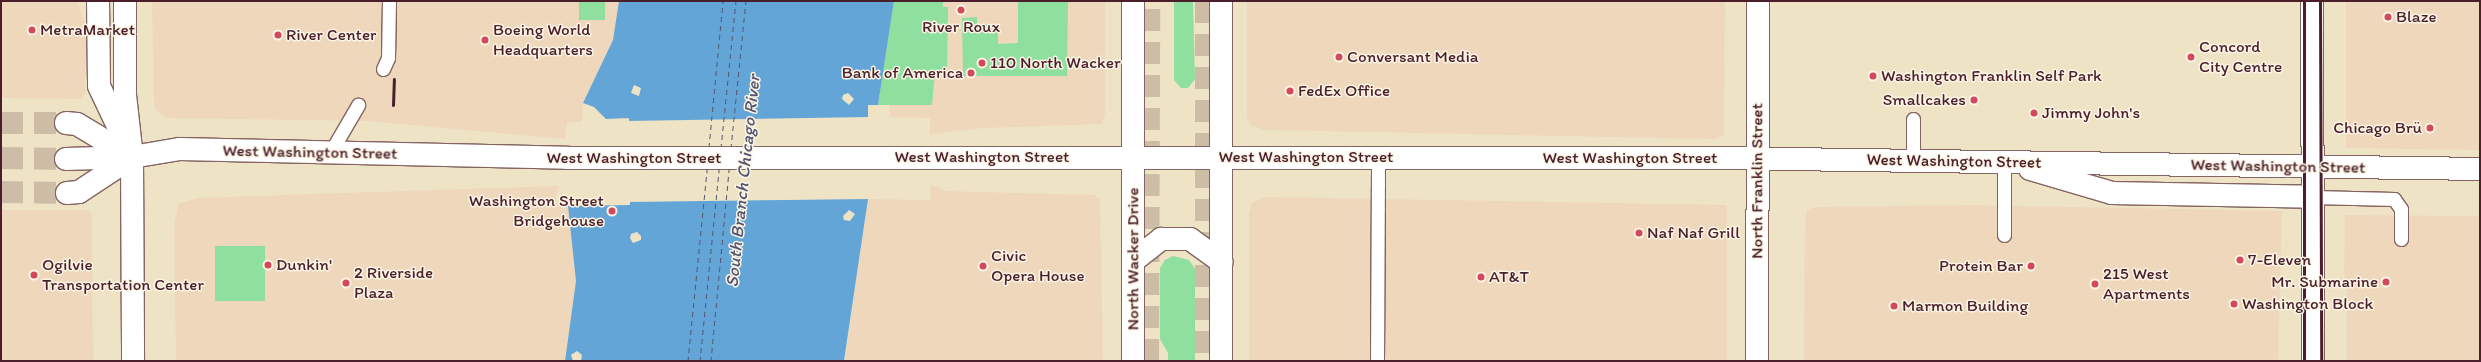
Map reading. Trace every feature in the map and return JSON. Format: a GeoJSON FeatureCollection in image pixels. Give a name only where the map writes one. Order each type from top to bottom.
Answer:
{"type":"FeatureCollection","features":[{"type":"Feature","properties":{"kind":"main road"},"geometry":{"type":"LineString","coordinates":[[98,1],[99,86],[132,157]]}},
{"type":"Feature","properties":{"kind":"main road"},"geometry":{"type":"LineString","coordinates":[[125,1],[125,95],[132,157],[133,361]]}},
{"type":"Feature","properties":{"kind":"main road","name":"North Wacker Drive"},"geometry":{"type":"LineString","coordinates":[[1133,1],[1133,361]]}},
{"type":"Feature","properties":{"kind":"main road"},"geometry":{"type":"LineString","coordinates":[[1214,1],[1221,51]]}},
{"type":"Feature","properties":{"kind":"main road"},"geometry":{"type":"LineString","coordinates":[[1221,1],[1221,361]]}},
{"type":"Feature","properties":{"kind":"main road","name":"North Franklin Street"},"geometry":{"type":"LineString","coordinates":[[1757,361],[1758,1]]}},
{"type":"Feature","properties":{"kind":"main road"},"geometry":{"type":"LineString","coordinates":[[2312,1],[2314,361]]}},
{"type":"Feature","properties":{"kind":"main road"},"geometry":{"type":"LineString","coordinates":[[66,123],[77,124],[132,157]]}},
{"type":"Feature","properties":{"kind":"main road","name":"West Washington Street"},"geometry":{"type":"LineString","coordinates":[[66,159],[132,157],[180,149],[619,159],[871,157],[1757,158],[2480,169]]}},
{"type":"Feature","properties":{"kind":"main road","name":"West Washington Street"},"geometry":{"type":"LineString","coordinates":[[66,192],[79,192],[132,157]]}},
{"type":"Feature","properties":{"kind":"main road"},"geometry":{"type":"LineString","coordinates":[[2004,161],[2112,193],[2313,197]]}},
{"type":"Feature","properties":{"kind":"main road"},"geometry":{"type":"LineString","coordinates":[[1133,261],[1160,239],[1190,239],[1222,262]]}},
{"type":"Feature","properties":{"kind":"lane"},"geometry":{"type":"LineString","coordinates":[[382,69],[388,58],[389,1]]}},
{"type":"Feature","properties":{"kind":"lane"},"geometry":{"type":"LineString","coordinates":[[330,153],[358,105]]}},
{"type":"Feature","properties":{"kind":"lane"},"geometry":{"type":"LineString","coordinates":[[1913,160],[1914,119]]}},
{"type":"Feature","properties":{"kind":"lane"},"geometry":{"type":"LineString","coordinates":[[1377,361],[1378,157]]}},
{"type":"Feature","properties":{"kind":"lane"},"geometry":{"type":"LineString","coordinates":[[2004,161],[2004,235]]}},
{"type":"Feature","properties":{"kind":"lane"},"geometry":{"type":"LineString","coordinates":[[2313,197],[2394,199],[2401,209],[2401,239]]}},
{"type":"Feature","properties":{"kind":"shaded area"},"geometry":{"type":"Polygon","coordinates":[[[1,1],[77,1],[86,26],[85,94],[80,99],[1,98],[1,1]]]}},
{"type":"Feature","properties":{"kind":"shaded area"},"geometry":{"type":"Polygon","coordinates":[[[152,1],[619,1],[613,40],[583,102],[582,122],[567,122],[565,139],[368,121],[167,118],[156,110],[154,103],[152,1]]]}},
{"type":"Feature","properties":{"kind":"shaded area","name":"110 North Wacker"},"geometry":{"type":"Polygon","coordinates":[[[894,1],[1105,1],[1105,114],[1102,124],[984,128],[930,134],[930,118],[890,117],[890,105],[878,105],[894,1]]]}},
{"type":"Feature","properties":{"kind":"shaded area"},"geometry":{"type":"Polygon","coordinates":[[[1247,1],[1725,1],[1724,135],[1715,139],[1264,130],[1250,125],[1247,117],[1247,1]]]}},
{"type":"Feature","properties":{"kind":"shaded area"},"geometry":{"type":"Polygon","coordinates":[[[2346,1],[2480,1],[2480,150],[2346,148],[2346,1]]]}},
{"type":"Feature","properties":{"kind":"shaded area","name":"Civic Opera House"},"geometry":{"type":"Polygon","coordinates":[[[931,185],[946,191],[1094,195],[1100,199],[1103,361],[845,361],[868,199],[930,200],[931,185]]]}},
{"type":"Feature","properties":{"kind":"shaded area"},"geometry":{"type":"Polygon","coordinates":[[[558,186],[555,202],[568,202],[576,281],[565,361],[176,361],[174,228],[178,204],[197,198],[558,186]]]}},
{"type":"Feature","properties":{"kind":"shaded area"},"geometry":{"type":"Polygon","coordinates":[[[1264,197],[1727,205],[1727,361],[1249,361],[1249,214],[1252,203],[1264,197]]]}},
{"type":"Feature","properties":{"kind":"shaded area"},"geometry":{"type":"Polygon","coordinates":[[[1972,205],[2282,211],[2278,360],[1804,361],[1805,219],[1807,210],[1816,207],[1972,205]]]}},
{"type":"Feature","properties":{"kind":"shaded area"},"geometry":{"type":"Polygon","coordinates":[[[1,210],[89,210],[92,214],[93,361],[1,361],[1,210]]]}},
{"type":"Feature","properties":{"kind":"shaded area"},"geometry":{"type":"Polygon","coordinates":[[[2345,215],[2480,216],[2480,361],[2347,360],[2347,288],[2344,288],[2345,215]]]}},
{"type":"Feature","properties":{"kind":"green space"},"geometry":{"type":"Polygon","coordinates":[[[579,1],[605,1],[605,20],[579,20],[579,1]]]}},
{"type":"Feature","properties":{"kind":"green space"},"geometry":{"type":"Polygon","coordinates":[[[894,1],[943,1],[943,7],[948,7],[947,72],[935,72],[932,105],[878,105],[894,1]]]}},
{"type":"Feature","properties":{"kind":"green space"},"geometry":{"type":"Polygon","coordinates":[[[1018,1],[1068,1],[1067,76],[963,76],[962,18],[977,17],[977,24],[998,24],[998,44],[1018,43],[1018,1]]]}},
{"type":"Feature","properties":{"kind":"green space"},"geometry":{"type":"Polygon","coordinates":[[[1174,1],[1193,1],[1195,79],[1188,88],[1181,88],[1174,80],[1174,1]]]}},
{"type":"Feature","properties":{"kind":"green space"},"geometry":{"type":"Polygon","coordinates":[[[215,246],[265,246],[265,301],[215,301],[215,246]]]}},
{"type":"Feature","properties":{"kind":"green space"},"geometry":{"type":"Polygon","coordinates":[[[1173,256],[1189,260],[1195,269],[1195,361],[1168,361],[1168,353],[1160,339],[1160,268],[1165,260],[1173,256]]]}},
{"type":"Feature","properties":{"kind":"water","name":"South Branch Chicago River"},"geometry":{"type":"Polygon","coordinates":[[[619,1],[894,1],[878,105],[868,105],[868,199],[844,361],[581,361],[582,355],[577,351],[571,355],[573,361],[565,361],[576,281],[568,206],[630,205],[629,118],[606,119],[594,107],[583,103],[613,40],[619,1]],[[634,85],[631,93],[639,96],[641,88],[634,85]],[[848,93],[843,95],[842,99],[849,105],[854,99],[848,93]],[[849,210],[843,216],[844,220],[850,221],[855,214],[849,210]],[[637,232],[631,234],[630,238],[633,243],[641,240],[641,236],[637,232]]]}},
{"type":"Feature","properties":{"kind":"pier"},"geometry":{"type":"Polygon","coordinates":[[[870,117],[870,199],[628,202],[627,121],[870,117]]]}},
{"type":"Feature","properties":{"kind":"ferry route"},"geometry":{"type":"LineString","coordinates":[[709,147],[723,1]]}},
{"type":"Feature","properties":{"kind":"ferry route"},"geometry":{"type":"LineString","coordinates":[[721,148],[736,1]]}},
{"type":"Feature","properties":{"kind":"ferry route"},"geometry":{"type":"LineString","coordinates":[[731,148],[746,1]]}},
{"type":"Feature","properties":{"kind":"ferry route"},"geometry":{"type":"LineString","coordinates":[[688,361],[707,169]]}},
{"type":"Feature","properties":{"kind":"ferry route"},"geometry":{"type":"LineString","coordinates":[[700,361],[719,169]]}},
{"type":"Feature","properties":{"kind":"ferry route"},"geometry":{"type":"LineString","coordinates":[[711,361],[729,169]]}},
{"type":"Feature","properties":{"kind":"tunnel"},"geometry":{"type":"LineString","coordinates":[[1148,361],[1149,1]]}},
{"type":"Feature","properties":{"kind":"tunnel"},"geometry":{"type":"LineString","coordinates":[[1206,1],[1206,361]]}},
{"type":"Feature","properties":{"kind":"tunnel"},"geometry":{"type":"LineString","coordinates":[[1,123],[66,123]]}},
{"type":"Feature","properties":{"kind":"tunnel"},"geometry":{"type":"LineString","coordinates":[[1,158],[66,159]]}},
{"type":"Feature","properties":{"kind":"tunnel"},"geometry":{"type":"LineString","coordinates":[[1,192],[67,193]]}},
{"type":"Feature","properties":{"kind":"railway"},"geometry":{"type":"LineString","coordinates":[[2304,1],[2304,361]]}},
{"type":"Feature","properties":{"kind":"railway"},"geometry":{"type":"LineString","coordinates":[[2320,1],[2321,361]]}},
{"type":"Feature","properties":{"kind":"railway"},"geometry":{"type":"LineString","coordinates":[[393,105],[394,79]]}},
{"type":"Feature","properties":{"kind":"place","name":"River Roux"},"geometry":{"type":"Point","coordinates":[961,10]}},
{"type":"Feature","properties":{"kind":"place","name":"Blaze"},"geometry":{"type":"Point","coordinates":[2388,17]}},
{"type":"Feature","properties":{"kind":"place","name":"MetraMarket"},"geometry":{"type":"Point","coordinates":[32,30]}},
{"type":"Feature","properties":{"kind":"place","name":"River Center"},"geometry":{"type":"Point","coordinates":[278,35]}},
{"type":"Feature","properties":{"kind":"place","name":"Boeing World Headquarters"},"geometry":{"type":"Point","coordinates":[485,40]}},
{"type":"Feature","properties":{"kind":"place","name":"Conversant Media"},"geometry":{"type":"Point","coordinates":[1339,57]}},
{"type":"Feature","properties":{"kind":"place","name":"Concord City Centre"},"geometry":{"type":"Point","coordinates":[2191,57]}},
{"type":"Feature","properties":{"kind":"place","name":"110 North Wacker"},"geometry":{"type":"Point","coordinates":[982,63]}},
{"type":"Feature","properties":{"kind":"place","name":"Bank of America"},"geometry":{"type":"Point","coordinates":[971,73]}},
{"type":"Feature","properties":{"kind":"place","name":"Washington Franklin Self Park"},"geometry":{"type":"Point","coordinates":[1873,76]}},
{"type":"Feature","properties":{"kind":"place","name":"FedEx Office"},"geometry":{"type":"Point","coordinates":[1290,91]}},
{"type":"Feature","properties":{"kind":"place","name":"Smallcakes"},"geometry":{"type":"Point","coordinates":[1974,100]}},
{"type":"Feature","properties":{"kind":"place","name":"Jimmy John's"},"geometry":{"type":"Point","coordinates":[2034,113]}},
{"type":"Feature","properties":{"kind":"place","name":"Chicago Brü"},"geometry":{"type":"Point","coordinates":[2430,128]}},
{"type":"Feature","properties":{"kind":"place","name":"Washington Street Bridgehouse"},"geometry":{"type":"Point","coordinates":[612,211]}},
{"type":"Feature","properties":{"kind":"place","name":"Naf Naf Grill"},"geometry":{"type":"Point","coordinates":[1639,233]}},
{"type":"Feature","properties":{"kind":"place","name":"7-Eleven"},"geometry":{"type":"Point","coordinates":[2240,260]}},
{"type":"Feature","properties":{"kind":"place","name":"Dunkin'"},"geometry":{"type":"Point","coordinates":[268,265]}},
{"type":"Feature","properties":{"kind":"place","name":"Civic Opera House"},"geometry":{"type":"Point","coordinates":[983,266]}},
{"type":"Feature","properties":{"kind":"place","name":"Protein Bar"},"geometry":{"type":"Point","coordinates":[2031,266]}},
{"type":"Feature","properties":{"kind":"place","name":"Ogilvie Transportation Center"},"geometry":{"type":"Point","coordinates":[34,275]}},
{"type":"Feature","properties":{"kind":"place","name":"AT&T"},"geometry":{"type":"Point","coordinates":[1481,277]}},
{"type":"Feature","properties":{"kind":"place","name":"Mr. Submarine"},"geometry":{"type":"Point","coordinates":[2386,282]}},
{"type":"Feature","properties":{"kind":"place","name":"2 Riverside Plaza"},"geometry":{"type":"Point","coordinates":[346,283]}},
{"type":"Feature","properties":{"kind":"place","name":"215 West Apartments"},"geometry":{"type":"Point","coordinates":[2095,284]}},
{"type":"Feature","properties":{"kind":"place","name":"Washington Block"},"geometry":{"type":"Point","coordinates":[2234,304]}},
{"type":"Feature","properties":{"kind":"place","name":"Marmon Building"},"geometry":{"type":"Point","coordinates":[1894,306]}}]}
